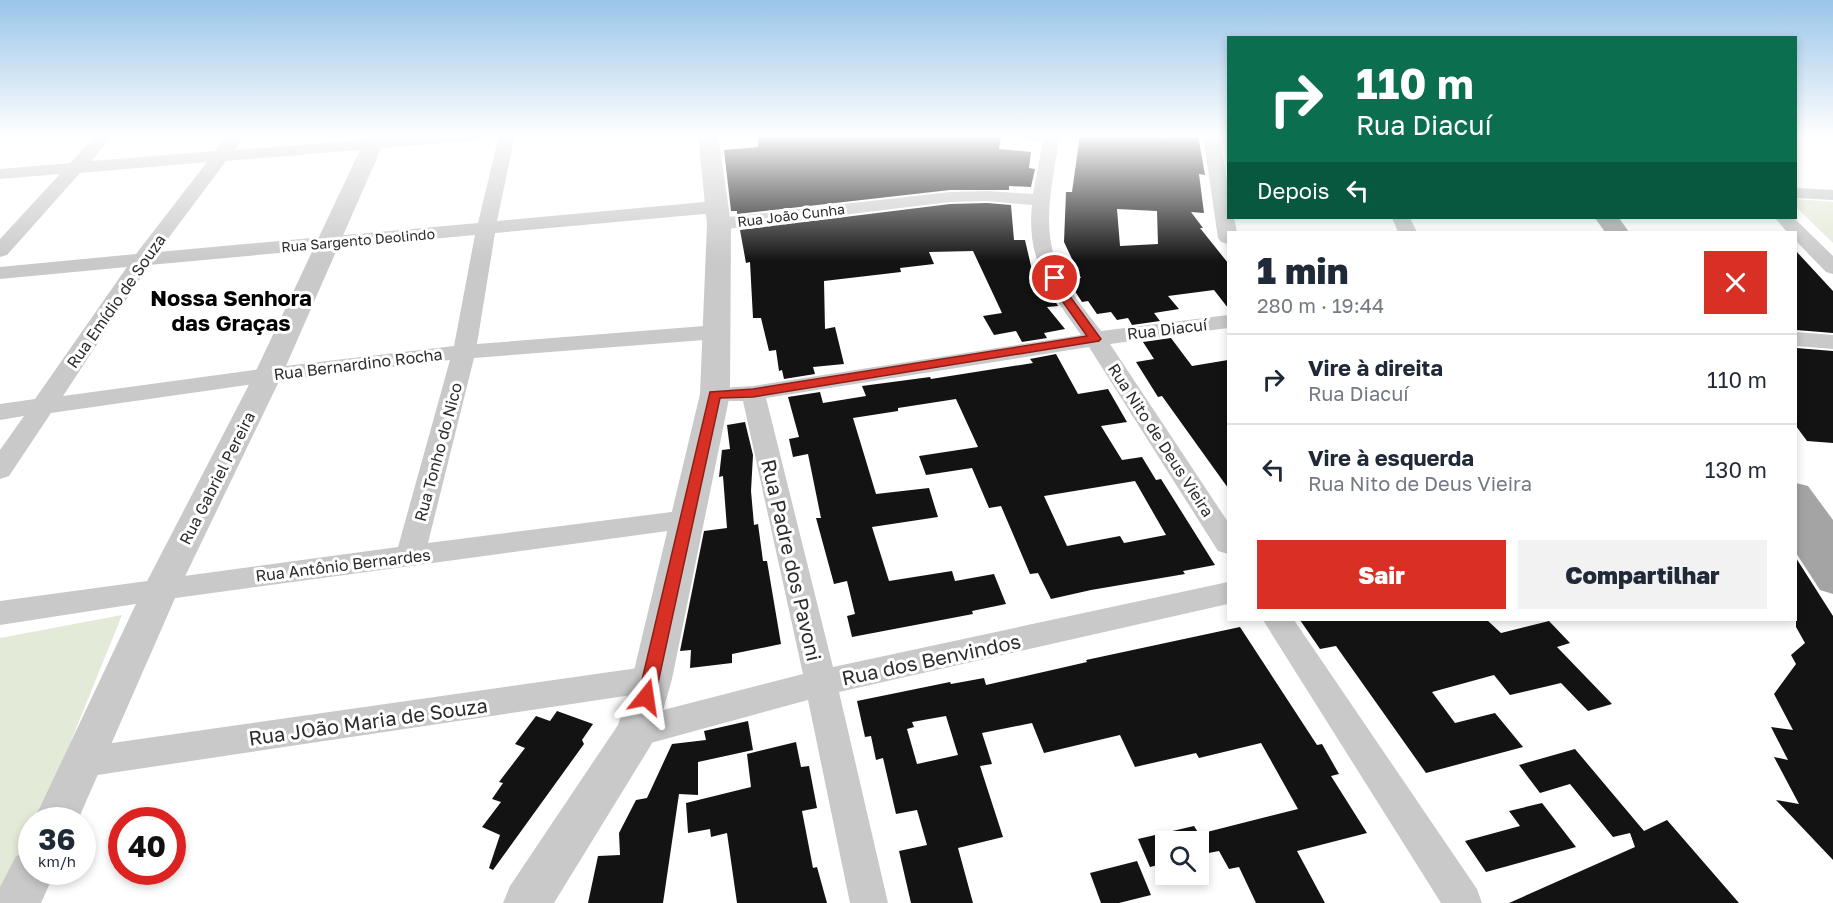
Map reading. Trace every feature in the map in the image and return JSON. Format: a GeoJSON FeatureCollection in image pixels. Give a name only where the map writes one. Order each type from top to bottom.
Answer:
{"type":"FeatureCollection","features":[{"type":"Feature","properties":{"kind":"main road"},"geometry":{"type":"LineString","coordinates":[[1797,496],[1833,548]]}},
{"type":"Feature","properties":{"kind":"main road"},"geometry":{"type":"LineString","coordinates":[[1797,526],[1833,580]]}},
{"type":"Feature","properties":{"kind":"street"},"geometry":{"type":"LineString","coordinates":[[0,251],[67,177]]}},
{"type":"Feature","properties":{"kind":"street","name":"Rua Emídio de Souza"},"geometry":{"type":"LineString","coordinates":[[0,470],[143,260],[205,177]]}},
{"type":"Feature","properties":{"kind":"street","name":"Rua Gabriel Pereira"},"geometry":{"type":"LineString","coordinates":[[62,807],[161,589],[268,375],[358,177]]}},
{"type":"Feature","properties":{"kind":"street","name":"Rua Tonho do Nico"},"geometry":{"type":"LineString","coordinates":[[410,557],[464,352],[497,177]]}},
{"type":"Feature","properties":{"kind":"street"},"geometry":{"type":"LineString","coordinates":[[527,903],[636,732],[652,679],[715,394],[717,216],[713,177]]}},
{"type":"Feature","properties":{"kind":"street","name":"Rua Nito de Deus Vieira"},"geometry":{"type":"LineString","coordinates":[[1046,177],[1042,200],[1042,239],[1046,260],[1064,295],[1227,542]]}},
{"type":"Feature","properties":{"kind":"street"},"geometry":{"type":"LineString","coordinates":[[1218,177],[1227,232]]}},
{"type":"Feature","properties":{"kind":"street"},"geometry":{"type":"LineString","coordinates":[[1797,193],[1833,195]]}},
{"type":"Feature","properties":{"kind":"street","name":"Rua João Cunha"},"geometry":{"type":"LineString","coordinates":[[717,216],[950,197],[1042,200]]}},
{"type":"Feature","properties":{"kind":"street","name":"Rua Sargento Deolindo"},"geometry":{"type":"LineString","coordinates":[[0,273],[486,228],[717,216]]}},
{"type":"Feature","properties":{"kind":"street"},"geometry":{"type":"LineString","coordinates":[[1785,219],[1833,267]]}},
{"type":"Feature","properties":{"kind":"street","name":"Rua Diacuí"},"geometry":{"type":"LineString","coordinates":[[715,394],[753,393],[1095,339],[1227,321]]}},
{"type":"Feature","properties":{"kind":"street","name":"Rua Bernardino Rocha"},"geometry":{"type":"LineString","coordinates":[[0,412],[268,375],[464,352],[717,332]]}},
{"type":"Feature","properties":{"kind":"street"},"geometry":{"type":"LineString","coordinates":[[1797,339],[1833,342]]}},
{"type":"Feature","properties":{"kind":"street","name":"Rua Padre dos Pavoni"},"geometry":{"type":"LineString","coordinates":[[753,393],[822,683],[869,903]]}},
{"type":"Feature","properties":{"kind":"street","name":"Rua Antônio Bernardes"},"geometry":{"type":"LineString","coordinates":[[0,613],[161,589],[687,520]]}},
{"type":"Feature","properties":{"kind":"street","name":"Rua dos Benvindos"},"geometry":{"type":"LineString","coordinates":[[636,732],[822,683],[1227,593]]}},
{"type":"Feature","properties":{"kind":"street"},"geometry":{"type":"LineString","coordinates":[[1279,621],[1463,903]]}},
{"type":"Feature","properties":{"kind":"street","name":"Rua JOão Maria de Souza"},"geometry":{"type":"LineString","coordinates":[[84,762],[652,679]]}},
{"type":"Feature","properties":{"kind":"street"},"geometry":{"type":"LineString","coordinates":[[17,903],[26,885]]}},
{"type":"Feature","properties":{"kind":"green space"},"geometry":{"type":"Polygon","coordinates":[[[1797,199],[1833,202],[1833,243],[1797,208],[1797,199]]]}},
{"type":"Feature","properties":{"kind":"green space"},"geometry":{"type":"Polygon","coordinates":[[[122,615],[44,807],[18,807],[18,873],[6,903],[0,903],[0,638],[122,615]]]}},
{"type":"Feature","properties":{"kind":"building"},"geometry":{"type":"Polygon","coordinates":[[[727,177],[1033,177],[1031,187],[1009,186],[1009,190],[950,190],[737,214],[737,211],[731,211],[727,177]]]}},
{"type":"Feature","properties":{"kind":"building"},"geometry":{"type":"Polygon","coordinates":[[[1074,177],[1199,177],[1204,213],[1191,212],[1203,228],[1200,228],[1227,262],[1227,307],[1214,290],[1168,296],[1179,309],[1154,313],[1160,321],[1132,325],[1128,318],[1117,320],[1111,312],[1097,314],[1088,301],[1082,302],[1067,279],[1081,278],[1064,242],[1066,192],[1072,192],[1074,177]],[[1117,209],[1120,246],[1158,244],[1157,211],[1117,209]]]}},
{"type":"Feature","properties":{"kind":"building"},"geometry":{"type":"Polygon","coordinates":[[[950,204],[1011,205],[1014,240],[1025,240],[1035,283],[1044,282],[1058,306],[1047,307],[1065,329],[1044,333],[1047,338],[1022,342],[1016,331],[994,335],[983,316],[1002,313],[973,251],[929,252],[934,264],[900,268],[901,272],[824,281],[825,329],[835,327],[844,364],[813,367],[815,374],[784,379],[782,370],[779,371],[776,350],[769,351],[761,318],[753,318],[750,262],[746,263],[740,230],[950,204]]]}},
{"type":"Feature","properties":{"kind":"building"},"geometry":{"type":"Polygon","coordinates":[[[1797,252],[1833,291],[1833,333],[1797,330],[1797,252]]]}},
{"type":"Feature","properties":{"kind":"building"},"geometry":{"type":"Polygon","coordinates":[[[1171,338],[1192,366],[1227,360],[1227,487],[1162,396],[1158,397],[1136,362],[1154,359],[1143,342],[1171,338]]]}},
{"type":"Feature","properties":{"kind":"building"},"geometry":{"type":"Polygon","coordinates":[[[1797,348],[1833,351],[1833,443],[1807,441],[1797,427],[1797,348]]]}},
{"type":"Feature","properties":{"kind":"building"},"geometry":{"type":"Polygon","coordinates":[[[1056,354],[1078,394],[1108,389],[1127,422],[1101,426],[1122,460],[1142,457],[1156,480],[1161,479],[1215,565],[1183,571],[1185,574],[1051,599],[1038,573],[1030,574],[1001,506],[989,508],[972,468],[926,475],[919,456],[978,447],[956,399],[898,408],[898,411],[853,418],[876,494],[929,488],[938,517],[872,527],[889,581],[952,571],[955,581],[994,574],[1006,604],[972,611],[973,614],[852,637],[847,616],[855,614],[847,581],[834,584],[816,518],[821,518],[808,454],[793,457],[789,439],[799,437],[788,397],[820,392],[823,403],[866,396],[862,386],[930,377],[931,379],[1033,363],[1030,359],[1056,354]],[[1135,481],[1044,496],[1067,546],[1120,536],[1124,543],[1166,535],[1135,481]]]}},
{"type":"Feature","properties":{"kind":"building"},"geometry":{"type":"Polygon","coordinates":[[[745,422],[753,455],[751,491],[754,525],[758,524],[763,561],[767,561],[781,644],[732,654],[732,663],[690,668],[691,650],[680,651],[704,531],[727,528],[723,476],[719,477],[722,450],[730,449],[727,425],[745,422]]]}},
{"type":"Feature","properties":{"kind":"building"},"geometry":{"type":"Polygon","coordinates":[[[1797,560],[1833,616],[1833,860],[1776,800],[1799,804],[1774,757],[1788,760],[1771,727],[1793,730],[1774,694],[1796,664],[1791,655],[1805,643],[1796,627],[1797,560]]]}},
{"type":"Feature","properties":{"kind":"building"},"geometry":{"type":"Polygon","coordinates":[[[1301,621],[1488,621],[1501,633],[1549,621],[1570,643],[1557,647],[1612,704],[1588,711],[1561,683],[1510,695],[1494,675],[1432,692],[1455,723],[1495,713],[1523,747],[1426,773],[1336,646],[1320,649],[1301,621]]]}},
{"type":"Feature","properties":{"kind":"building"},"geometry":{"type":"Polygon","coordinates":[[[1240,627],[1317,745],[1322,744],[1339,774],[1331,776],[1367,833],[1297,851],[1325,903],[1256,903],[1239,867],[1229,869],[1219,851],[1209,853],[1209,831],[1298,809],[1261,743],[1199,758],[1196,753],[1135,767],[1120,735],[1044,753],[1032,723],[982,733],[992,764],[980,766],[1003,837],[958,848],[973,903],[911,903],[899,851],[927,845],[917,810],[896,814],[883,758],[876,760],[871,736],[865,737],[857,701],[950,682],[951,684],[984,678],[986,685],[1087,662],[1086,660],[1240,627]],[[946,716],[912,722],[914,727],[907,729],[917,764],[958,755],[946,716]]]}},
{"type":"Feature","properties":{"kind":"building"},"geometry":{"type":"Polygon","coordinates":[[[557,711],[593,724],[582,740],[584,744],[493,870],[489,868],[500,835],[482,827],[501,802],[492,799],[503,783],[499,782],[525,748],[515,744],[536,716],[550,721],[557,711]]]}},
{"type":"Feature","properties":{"kind":"building"},"geometry":{"type":"Polygon","coordinates":[[[748,721],[753,750],[698,762],[698,795],[679,794],[663,903],[588,903],[598,856],[620,855],[619,833],[636,800],[647,798],[672,744],[706,740],[704,731],[748,721]]]}},
{"type":"Feature","properties":{"kind":"building"},"geometry":{"type":"Polygon","coordinates":[[[796,742],[801,767],[809,766],[817,808],[802,811],[813,868],[817,867],[827,903],[737,903],[727,833],[711,837],[710,829],[688,833],[686,803],[751,787],[747,754],[796,742]]]}},
{"type":"Feature","properties":{"kind":"building"},"geometry":{"type":"Polygon","coordinates":[[[1575,749],[1644,831],[1667,820],[1739,903],[1509,903],[1635,847],[1630,833],[1613,837],[1570,784],[1540,793],[1519,765],[1575,749]]]}},
{"type":"Feature","properties":{"kind":"building"},"geometry":{"type":"Polygon","coordinates":[[[1542,803],[1576,847],[1486,872],[1465,841],[1520,826],[1509,811],[1542,803]]]}},
{"type":"Feature","properties":{"kind":"building"},"geometry":{"type":"Polygon","coordinates":[[[1194,826],[1197,831],[1172,831],[1194,826]]]}},
{"type":"Feature","properties":{"kind":"building"},"geometry":{"type":"Polygon","coordinates":[[[1155,835],[1155,866],[1150,867],[1138,839],[1155,835]]]}},
{"type":"Feature","properties":{"kind":"building"},"geometry":{"type":"Polygon","coordinates":[[[1137,861],[1151,895],[1119,903],[1101,903],[1090,873],[1137,861]]]}},
{"type":"Feature","properties":{"kind":"district","name":"Nossa Senhora das Graças"},"geometry":{"type":"Point","coordinates":[231,310]}},
{"type":"Feature","properties":{"kind":"route"},"geometry":{"type":"LineString","coordinates":[[646,697],[652,679],[715,394],[753,393],[1095,339],[1055,278]]}}]}
